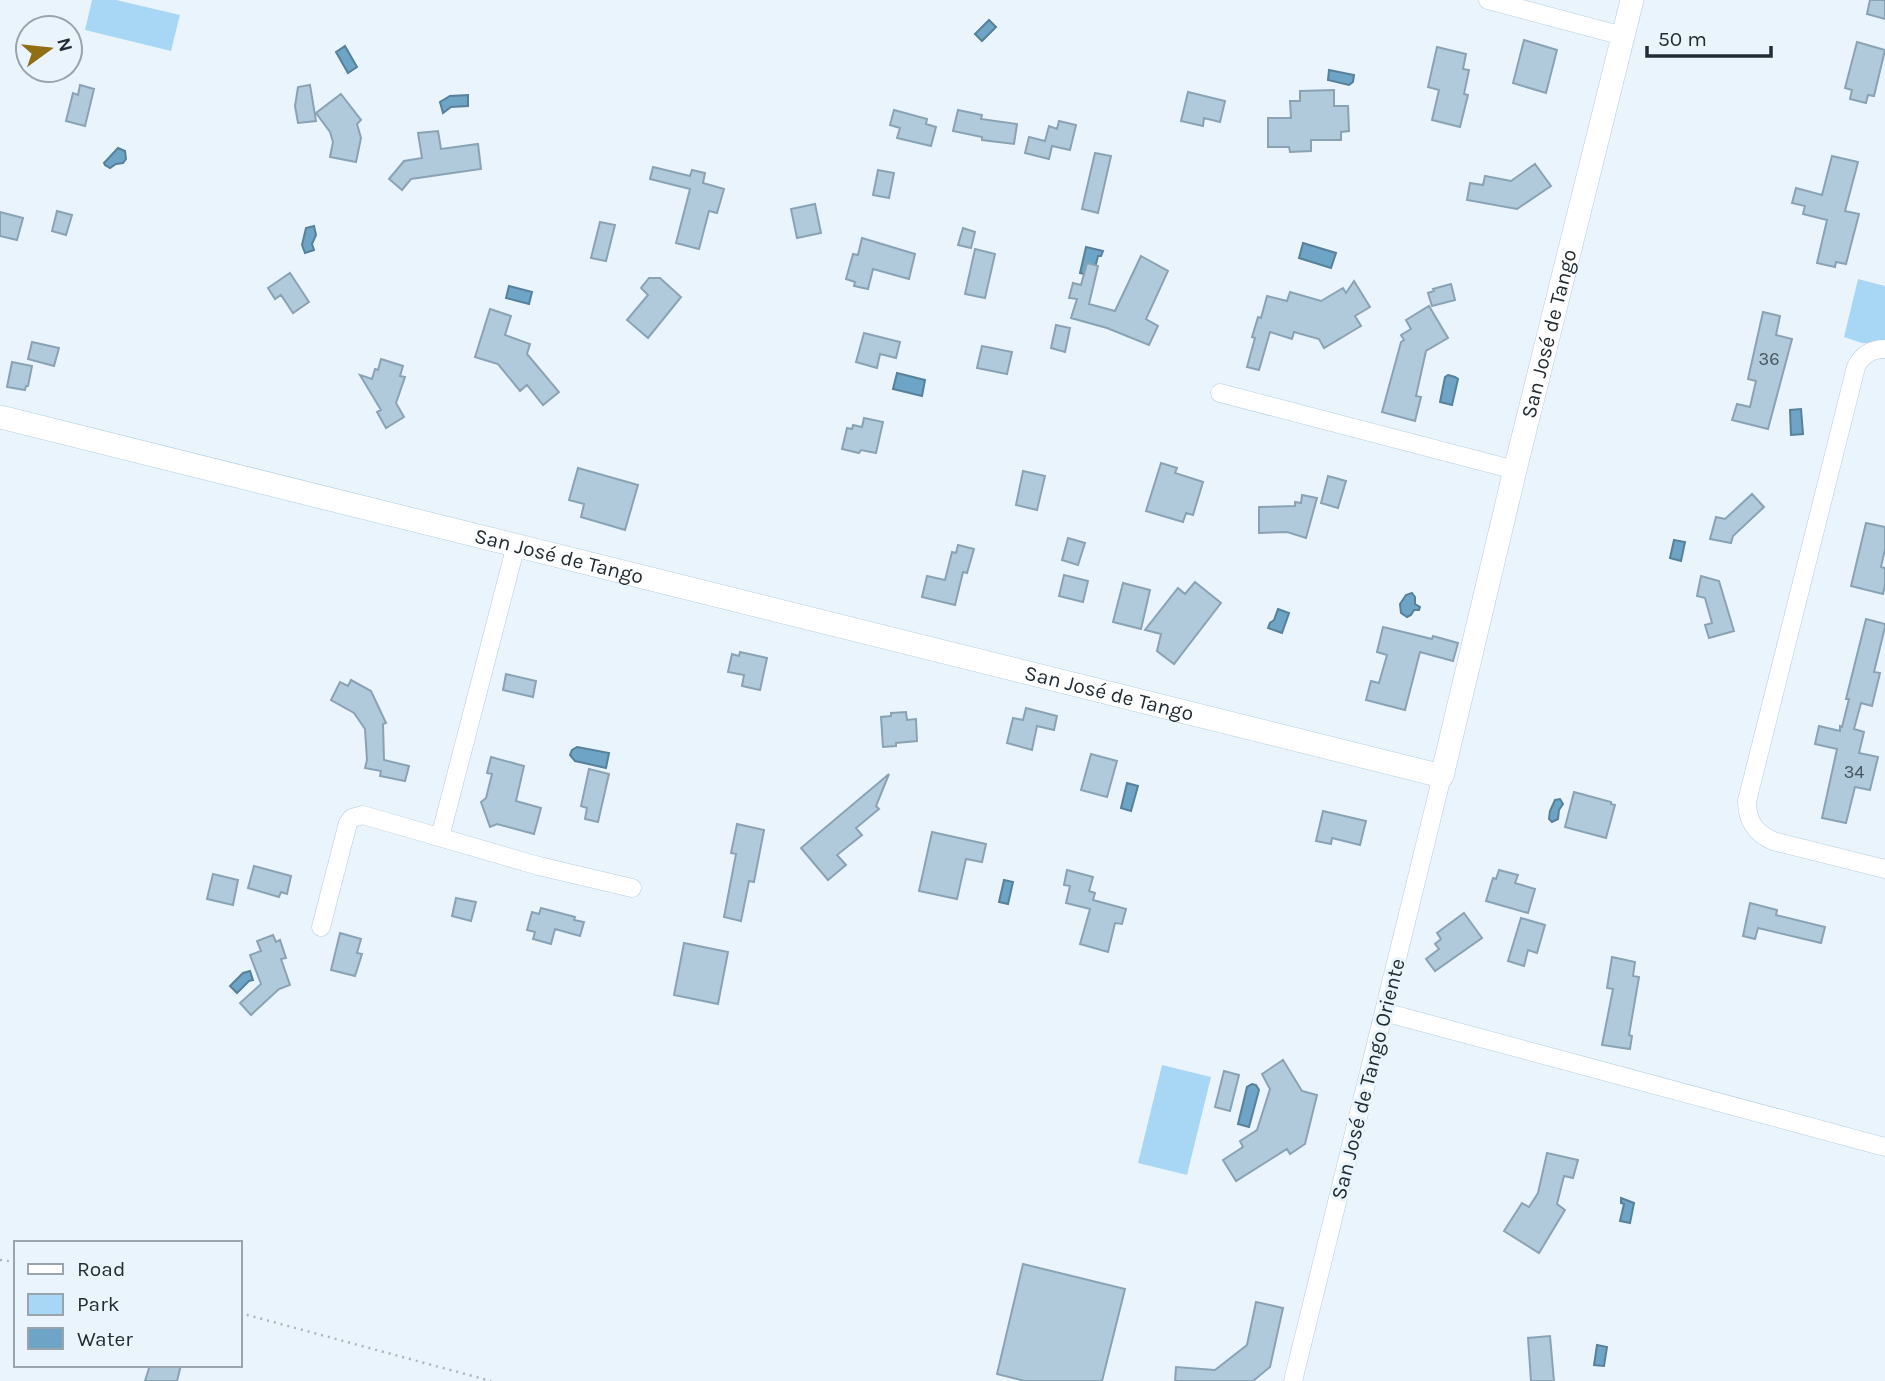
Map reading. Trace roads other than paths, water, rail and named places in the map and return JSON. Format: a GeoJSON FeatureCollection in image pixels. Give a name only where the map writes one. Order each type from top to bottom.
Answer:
{"type":"FeatureCollection","features":[{"type":"Feature","properties":{"kind":"street"},"geometry":{"type":"LineString","coordinates":[[1488,0],[1622,36]]}},
{"type":"Feature","properties":{"kind":"street","name":"San José de Tango"},"geometry":{"type":"LineString","coordinates":[[0,417],[1442,776],[1632,0]]}},
{"type":"Feature","properties":{"kind":"street"},"geometry":{"type":"LineString","coordinates":[[1885,349],[1869,352],[1856,367],[1747,802],[1748,817],[1765,838],[1885,869]]}},
{"type":"Feature","properties":{"kind":"street"},"geometry":{"type":"LineString","coordinates":[[1220,393],[1515,470]]}},
{"type":"Feature","properties":{"kind":"street"},"geometry":{"type":"LineString","coordinates":[[440,837],[516,545]]}},
{"type":"Feature","properties":{"kind":"street","name":"San José de Tango Oriente"},"geometry":{"type":"LineString","coordinates":[[1293,1381],[1442,776]]}},
{"type":"Feature","properties":{"kind":"street"},"geometry":{"type":"LineString","coordinates":[[321,927],[348,823],[352,818],[363,815],[539,866],[632,888]]}},
{"type":"Feature","properties":{"kind":"street"},"geometry":{"type":"LineString","coordinates":[[1384,1012],[1885,1147]]}},
{"type":"Feature","properties":{"kind":"water"},"geometry":{"type":"Polygon","coordinates":[[[989,20],[996,27],[982,41],[975,34],[989,20]]]}},
{"type":"Feature","properties":{"kind":"water"},"geometry":{"type":"Polygon","coordinates":[[[345,46],[357,67],[348,73],[336,52],[345,46]]]}},
{"type":"Feature","properties":{"kind":"water"},"geometry":{"type":"Polygon","coordinates":[[[1329,70],[1354,75],[1353,82],[1349,85],[1328,80],[1329,70]]]}},
{"type":"Feature","properties":{"kind":"water"},"geometry":{"type":"Polygon","coordinates":[[[468,95],[468,106],[451,107],[443,113],[440,102],[450,96],[468,95]]]}},
{"type":"Feature","properties":{"kind":"water"},"geometry":{"type":"Polygon","coordinates":[[[118,148],[125,151],[126,159],[110,168],[104,163],[118,148]]]}},
{"type":"Feature","properties":{"kind":"water"},"geometry":{"type":"Polygon","coordinates":[[[314,226],[314,250],[305,253],[302,245],[306,228],[314,226]]]}},
{"type":"Feature","properties":{"kind":"water"},"geometry":{"type":"Polygon","coordinates":[[[1303,243],[1336,253],[1331,268],[1299,258],[1303,243]]]}},
{"type":"Feature","properties":{"kind":"water"},"geometry":{"type":"Polygon","coordinates":[[[1086,247],[1103,251],[1101,256],[1098,256],[1093,276],[1080,273],[1086,247]]]}},
{"type":"Feature","properties":{"kind":"water"},"geometry":{"type":"Polygon","coordinates":[[[509,286],[532,292],[529,304],[506,298],[509,286]]]}},
{"type":"Feature","properties":{"kind":"water"},"geometry":{"type":"Polygon","coordinates":[[[897,373],[925,380],[922,396],[893,389],[897,373]]]}},
{"type":"Feature","properties":{"kind":"water"},"geometry":{"type":"Polygon","coordinates":[[[1448,375],[1458,379],[1452,405],[1440,402],[1445,377],[1448,375]]]}},
{"type":"Feature","properties":{"kind":"water"},"geometry":{"type":"Polygon","coordinates":[[[1801,409],[1803,434],[1791,435],[1790,410],[1801,409]]]}},
{"type":"Feature","properties":{"kind":"water"},"geometry":{"type":"Polygon","coordinates":[[[1674,540],[1685,542],[1681,561],[1670,558],[1674,540]]]}},
{"type":"Feature","properties":{"kind":"water"},"geometry":{"type":"Polygon","coordinates":[[[1412,593],[1415,604],[1420,607],[1407,617],[1401,613],[1400,604],[1406,595],[1412,593]]]}},
{"type":"Feature","properties":{"kind":"water"},"geometry":{"type":"Polygon","coordinates":[[[1278,609],[1289,613],[1282,633],[1268,628],[1278,609]]]}},
{"type":"Feature","properties":{"kind":"water"},"geometry":{"type":"Polygon","coordinates":[[[577,747],[609,753],[606,768],[575,761],[570,755],[577,747]]]}},
{"type":"Feature","properties":{"kind":"water"},"geometry":{"type":"Polygon","coordinates":[[[1127,783],[1138,786],[1131,811],[1121,808],[1127,783]]]}},
{"type":"Feature","properties":{"kind":"water"},"geometry":{"type":"Polygon","coordinates":[[[1560,799],[1563,804],[1558,819],[1552,822],[1549,819],[1550,811],[1555,800],[1560,799]]]}},
{"type":"Feature","properties":{"kind":"water"},"geometry":{"type":"Polygon","coordinates":[[[1004,880],[1013,882],[1008,904],[999,902],[1004,880]]]}},
{"type":"Feature","properties":{"kind":"water"},"geometry":{"type":"Polygon","coordinates":[[[250,971],[253,980],[237,993],[230,986],[243,973],[250,971]]]}},
{"type":"Feature","properties":{"kind":"water"},"geometry":{"type":"Polygon","coordinates":[[[1252,1084],[1259,1090],[1249,1127],[1238,1124],[1247,1087],[1252,1084]]]}},
{"type":"Feature","properties":{"kind":"water"},"geometry":{"type":"Polygon","coordinates":[[[1621,1198],[1634,1203],[1630,1223],[1620,1221],[1624,1204],[1621,1203],[1621,1198]]]}},
{"type":"Feature","properties":{"kind":"water"},"geometry":{"type":"Polygon","coordinates":[[[1597,1345],[1607,1347],[1604,1366],[1594,1365],[1597,1345]]]}}]}
